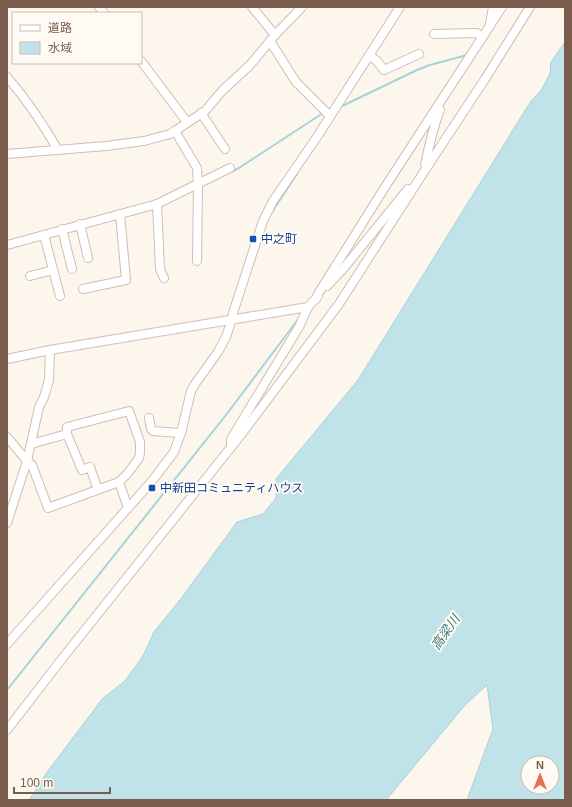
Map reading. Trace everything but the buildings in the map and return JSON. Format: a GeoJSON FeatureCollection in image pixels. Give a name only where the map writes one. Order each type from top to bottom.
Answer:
{"type":"FeatureCollection","features":[{"type":"Feature","properties":{"kind":"street"},"geometry":{"type":"LineString","coordinates":[[252,7],[272,38],[284,64],[296,82],[330,116]]}},
{"type":"Feature","properties":{"kind":"street"},"geometry":{"type":"LineString","coordinates":[[7,154],[106,146],[144,141],[170,134],[205,111],[222,91],[250,65],[272,38],[302,7]]}},
{"type":"Feature","properties":{"kind":"street"},"geometry":{"type":"LineString","coordinates":[[7,644],[152,481],[174,452],[181,433],[191,391],[218,352],[226,337],[263,221],[273,201],[400,7]]}},
{"type":"Feature","properties":{"kind":"street"},"geometry":{"type":"LineString","coordinates":[[490,27],[493,7]]}},
{"type":"Feature","properties":{"kind":"street"},"geometry":{"type":"LineString","coordinates":[[316,299],[481,37],[490,27],[502,7]]}},
{"type":"Feature","properties":{"kind":"street"},"geometry":{"type":"LineString","coordinates":[[7,730],[230,448],[339,304],[530,7]]}},
{"type":"Feature","properties":{"kind":"street"},"geometry":{"type":"LineString","coordinates":[[434,34],[477,33],[481,37]]}},
{"type":"Feature","properties":{"kind":"street"},"geometry":{"type":"LineString","coordinates":[[370,55],[384,70],[419,54]]}},
{"type":"Feature","properties":{"kind":"street"},"geometry":{"type":"LineString","coordinates":[[142,62],[187,122]]}},
{"type":"Feature","properties":{"kind":"street"},"geometry":{"type":"LineString","coordinates":[[7,77],[46,129],[58,150]]}},
{"type":"Feature","properties":{"kind":"street"},"geometry":{"type":"LineString","coordinates":[[427,167],[425,165],[431,136],[444,98]]}},
{"type":"Feature","properties":{"kind":"street"},"geometry":{"type":"LineString","coordinates":[[201,113],[225,149]]}},
{"type":"Feature","properties":{"kind":"street"},"geometry":{"type":"LineString","coordinates":[[175,131],[197,168],[197,261]]}},
{"type":"Feature","properties":{"kind":"street"},"geometry":{"type":"LineString","coordinates":[[7,245],[45,237],[157,206],[230,168]]}},
{"type":"Feature","properties":{"kind":"street"},"geometry":{"type":"LineString","coordinates":[[230,448],[232,439],[299,327],[308,306],[343,269],[408,189],[416,184]]}},
{"type":"Feature","properties":{"kind":"street"},"geometry":{"type":"LineString","coordinates":[[157,206],[160,269],[164,278]]}},
{"type":"Feature","properties":{"kind":"street"},"geometry":{"type":"LineString","coordinates":[[83,289],[126,280],[120,216]]}},
{"type":"Feature","properties":{"kind":"street"},"geometry":{"type":"LineString","coordinates":[[80,227],[88,258]]}},
{"type":"Feature","properties":{"kind":"street"},"geometry":{"type":"LineString","coordinates":[[63,232],[72,269]]}},
{"type":"Feature","properties":{"kind":"street"},"geometry":{"type":"LineString","coordinates":[[45,237],[60,296]]}},
{"type":"Feature","properties":{"kind":"street"},"geometry":{"type":"LineString","coordinates":[[30,276],[53,270]]}},
{"type":"Feature","properties":{"kind":"street"},"geometry":{"type":"LineString","coordinates":[[7,359],[50,350],[308,306]]}},
{"type":"Feature","properties":{"kind":"street"},"geometry":{"type":"LineString","coordinates":[[7,523],[27,460],[39,407],[44,397],[49,380],[50,350]]}},
{"type":"Feature","properties":{"kind":"street"},"geometry":{"type":"LineString","coordinates":[[7,437],[32,465],[48,508],[98,490],[119,482],[128,473],[139,458],[140,453],[140,442],[129,411],[67,427],[67,434],[82,470],[90,467],[98,490]]}},
{"type":"Feature","properties":{"kind":"street"},"geometry":{"type":"LineString","coordinates":[[149,418],[153,431],[181,433]]}},
{"type":"Feature","properties":{"kind":"street"},"geometry":{"type":"LineString","coordinates":[[31,444],[67,434]]}},
{"type":"Feature","properties":{"kind":"street"},"geometry":{"type":"LineString","coordinates":[[119,482],[128,508]]}},
{"type":"Feature","properties":{"kind":"water","name":"高梁川"},"geometry":{"type":"Polygon","coordinates":[[[565,42],[565,800],[467,800],[493,729],[487,685],[465,705],[386,800],[29,800],[48,771],[103,698],[125,681],[143,656],[154,632],[180,600],[237,522],[263,514],[276,498],[276,479],[358,380],[531,101],[540,92],[550,73],[551,62],[565,42]]]}},
{"type":"Feature","properties":{"kind":"waterway"},"geometry":{"type":"LineString","coordinates":[[340,107],[417,70],[467,55]]}},
{"type":"Feature","properties":{"kind":"waterway"},"geometry":{"type":"LineString","coordinates":[[231,172],[323,113]]}},
{"type":"Feature","properties":{"kind":"waterway"},"geometry":{"type":"LineString","coordinates":[[272,212],[297,174]]}},
{"type":"Feature","properties":{"kind":"waterway"},"geometry":{"type":"LineString","coordinates":[[7,690],[226,415],[299,318]]}},
{"type":"Feature","properties":{"kind":"place","name":"中之町"},"geometry":{"type":"Point","coordinates":[253,239]}},
{"type":"Feature","properties":{"kind":"place","name":"中新田コミュニティハウス"},"geometry":{"type":"Point","coordinates":[152,488]}}]}
